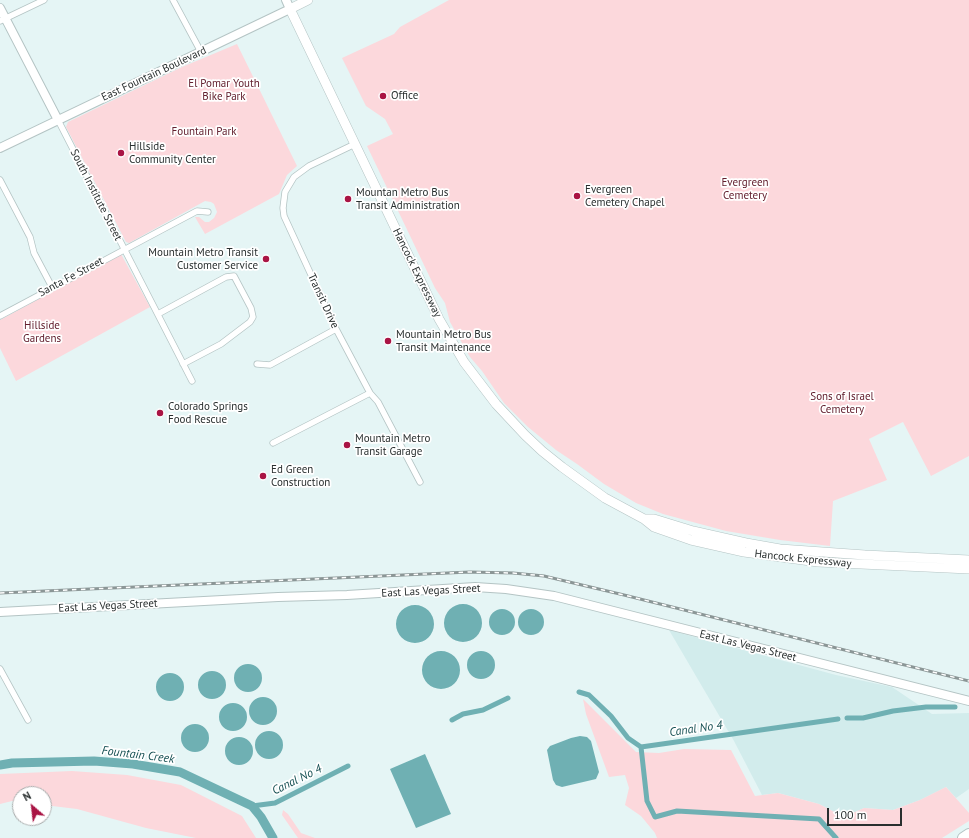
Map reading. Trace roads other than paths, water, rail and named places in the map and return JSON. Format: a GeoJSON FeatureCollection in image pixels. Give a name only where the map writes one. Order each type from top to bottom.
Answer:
{"type":"FeatureCollection","features":[{"type":"Feature","properties":{"kind":"highway"},"geometry":{"type":"LineString","coordinates":[[963,838],[969,834]]}},
{"type":"Feature","properties":{"kind":"main road","name":"East Fountain Boulevard"},"geometry":{"type":"LineString","coordinates":[[290,9],[308,0]]}},
{"type":"Feature","properties":{"kind":"main road","name":"Hancock Expressway"},"geometry":{"type":"LineString","coordinates":[[290,9],[439,319],[464,362],[496,404],[525,435],[562,467],[605,498],[644,519],[654,527],[691,540],[765,556],[818,562],[969,569]]}},
{"type":"Feature","properties":{"kind":"main road","name":"Hancock Expressway"},"geometry":{"type":"LineString","coordinates":[[644,519],[654,519],[700,533],[780,549],[969,560]]}},
{"type":"Feature","properties":{"kind":"street"},"geometry":{"type":"LineString","coordinates":[[3,20],[44,0]]}},
{"type":"Feature","properties":{"kind":"street"},"geometry":{"type":"LineString","coordinates":[[173,0],[201,52]]}},
{"type":"Feature","properties":{"kind":"street"},"geometry":{"type":"LineString","coordinates":[[286,0],[290,9]]}},
{"type":"Feature","properties":{"kind":"street","name":"South Institute Street"},"geometry":{"type":"LineString","coordinates":[[0,8],[3,20],[58,120],[192,381]]}},
{"type":"Feature","properties":{"kind":"street","name":"East Fountain Boulevard"},"geometry":{"type":"LineString","coordinates":[[0,148],[290,9]]}},
{"type":"Feature","properties":{"kind":"street","name":"Transit Drive"},"geometry":{"type":"LineString","coordinates":[[355,144],[301,171],[289,184],[283,200],[283,208],[287,224],[336,329],[370,393],[378,402],[420,482]]}},
{"type":"Feature","properties":{"kind":"street"},"geometry":{"type":"LineString","coordinates":[[0,180],[30,237],[34,253],[52,288]]}},
{"type":"Feature","properties":{"kind":"street","name":"Santa Fe Street"},"geometry":{"type":"LineString","coordinates":[[0,316],[197,211],[208,212]]}},
{"type":"Feature","properties":{"kind":"street"},"geometry":{"type":"LineString","coordinates":[[158,314],[226,277],[234,276],[251,308],[253,317],[250,322],[221,344],[183,364]]}},
{"type":"Feature","properties":{"kind":"street"},"geometry":{"type":"LineString","coordinates":[[257,364],[270,365],[336,329]]}},
{"type":"Feature","properties":{"kind":"street"},"geometry":{"type":"LineString","coordinates":[[273,443],[370,393]]}},
{"type":"Feature","properties":{"kind":"street","name":"East Las Vegas Street"},"geometry":{"type":"LineString","coordinates":[[0,612],[278,597],[347,595],[475,587],[506,589],[561,598],[969,701]]}},
{"type":"Feature","properties":{"kind":"street"},"geometry":{"type":"LineString","coordinates":[[0,669],[28,720]]}},
{"type":"Feature","properties":{"kind":"water"},"geometry":{"type":"Polygon","coordinates":[[[459,604],[467,604],[477,609],[481,616],[481,630],[477,637],[467,642],[459,642],[449,637],[447,634],[444,627],[444,619],[449,609],[452,607],[459,604]]]}},
{"type":"Feature","properties":{"kind":"water"},"geometry":{"type":"Polygon","coordinates":[[[411,605],[419,605],[429,610],[433,617],[433,631],[429,638],[419,643],[411,643],[401,638],[399,635],[396,628],[396,620],[401,610],[404,608],[411,605]]]}},
{"type":"Feature","properties":{"kind":"water"},"geometry":{"type":"Polygon","coordinates":[[[502,609],[511,613],[515,622],[511,631],[502,635],[493,631],[489,622],[493,613],[502,609]]]}},
{"type":"Feature","properties":{"kind":"water"},"geometry":{"type":"Polygon","coordinates":[[[531,609],[540,613],[544,622],[540,631],[531,635],[522,631],[518,622],[522,613],[531,609]]]}},
{"type":"Feature","properties":{"kind":"water"},"geometry":{"type":"Polygon","coordinates":[[[437,651],[445,651],[455,656],[459,663],[459,677],[455,684],[445,689],[437,689],[427,684],[425,681],[422,674],[422,666],[427,656],[430,654],[437,651]]]}},
{"type":"Feature","properties":{"kind":"water"},"geometry":{"type":"Polygon","coordinates":[[[481,651],[491,655],[495,665],[491,675],[481,679],[471,675],[467,665],[471,655],[481,651]]]}},
{"type":"Feature","properties":{"kind":"water"},"geometry":{"type":"Polygon","coordinates":[[[248,664],[258,668],[262,678],[258,688],[248,692],[238,688],[234,678],[238,668],[248,664]]]}},
{"type":"Feature","properties":{"kind":"water"},"geometry":{"type":"Polygon","coordinates":[[[212,671],[222,675],[226,685],[222,695],[212,699],[202,695],[198,685],[202,675],[212,671]]]}},
{"type":"Feature","properties":{"kind":"water"},"geometry":{"type":"Polygon","coordinates":[[[170,673],[180,677],[184,687],[180,697],[170,701],[160,697],[156,687],[160,677],[170,673]]]}},
{"type":"Feature","properties":{"kind":"water"},"geometry":{"type":"Polygon","coordinates":[[[263,697],[273,701],[277,711],[273,721],[263,725],[253,721],[249,711],[253,701],[263,697]]]}},
{"type":"Feature","properties":{"kind":"water"},"geometry":{"type":"Polygon","coordinates":[[[233,703],[243,707],[247,717],[243,727],[233,731],[223,727],[219,717],[223,707],[233,703]]]}},
{"type":"Feature","properties":{"kind":"water"},"geometry":{"type":"Polygon","coordinates":[[[195,724],[205,728],[209,738],[205,748],[195,752],[185,748],[181,738],[185,728],[195,724]]]}},
{"type":"Feature","properties":{"kind":"water"},"geometry":{"type":"Polygon","coordinates":[[[269,731],[279,735],[283,745],[279,755],[269,759],[259,755],[255,745],[259,735],[269,731]]]}},
{"type":"Feature","properties":{"kind":"water"},"geometry":{"type":"Polygon","coordinates":[[[580,736],[587,737],[591,741],[599,772],[596,779],[562,787],[556,785],[553,780],[547,750],[550,746],[580,736]]]}},
{"type":"Feature","properties":{"kind":"water"},"geometry":{"type":"Polygon","coordinates":[[[239,737],[249,741],[253,751],[249,761],[239,765],[229,761],[225,751],[229,741],[239,737]]]}},
{"type":"Feature","properties":{"kind":"water"},"geometry":{"type":"Polygon","coordinates":[[[425,754],[451,814],[416,828],[390,769],[425,754]]]}},
{"type":"Feature","properties":{"kind":"waterway","name":"Canal No 4"},"geometry":{"type":"LineString","coordinates":[[579,692],[589,695],[611,716],[628,738],[641,747],[838,719]]}},
{"type":"Feature","properties":{"kind":"waterway","name":"Canal No 4"},"geometry":{"type":"LineString","coordinates":[[452,720],[463,714],[483,710],[508,698]]}},
{"type":"Feature","properties":{"kind":"waterway","name":"Canal No 4"},"geometry":{"type":"LineString","coordinates":[[847,718],[863,718],[893,711],[926,707],[955,707]]}},
{"type":"Feature","properties":{"kind":"waterway"},"geometry":{"type":"LineString","coordinates":[[641,747],[647,801],[655,817],[677,811],[819,819],[836,838]]}},
{"type":"Feature","properties":{"kind":"waterway","name":"Fountain Creek"},"geometry":{"type":"LineString","coordinates":[[0,765],[12,763],[94,761],[133,764],[180,772],[252,806],[261,817],[273,838]]}},
{"type":"Feature","properties":{"kind":"waterway","name":"Canal No 4"},"geometry":{"type":"LineString","coordinates":[[252,806],[275,803],[348,766]]}},
{"type":"Feature","properties":{"kind":"railway"},"geometry":{"type":"LineString","coordinates":[[0,593],[470,572],[513,573],[544,576],[969,681]]}},
{"type":"Feature","properties":{"kind":"place","name":"Office"},"geometry":{"type":"Point","coordinates":[383,96]}},
{"type":"Feature","properties":{"kind":"place","name":"Hillside Community Center"},"geometry":{"type":"Point","coordinates":[121,153]}},
{"type":"Feature","properties":{"kind":"place","name":"Evergreen Cemetery Chapel"},"geometry":{"type":"Point","coordinates":[577,196]}},
{"type":"Feature","properties":{"kind":"place","name":"Mountan Metro Bus Transit Administration"},"geometry":{"type":"Point","coordinates":[348,199]}},
{"type":"Feature","properties":{"kind":"place","name":"Mountain Metro Transit Customer Service"},"geometry":{"type":"Point","coordinates":[266,259]}},
{"type":"Feature","properties":{"kind":"place","name":"Mountain Metro Bus Transit Maintenance"},"geometry":{"type":"Point","coordinates":[388,341]}},
{"type":"Feature","properties":{"kind":"place","name":"Colorado Springs Food Rescue"},"geometry":{"type":"Point","coordinates":[160,413]}},
{"type":"Feature","properties":{"kind":"place","name":"Mountain Metro Transit Garage"},"geometry":{"type":"Point","coordinates":[347,445]}},
{"type":"Feature","properties":{"kind":"place","name":"Ed Green Construction"},"geometry":{"type":"Point","coordinates":[263,476]}},
{"type":"Feature","properties":{"kind":"park label","name":"El Pomar Youth Bike Park"},"geometry":{"type":"Point","coordinates":[224,90]}},
{"type":"Feature","properties":{"kind":"park label","name":"Fountain Park"},"geometry":{"type":"Point","coordinates":[204,132]}},
{"type":"Feature","properties":{"kind":"park label","name":"Evergreen Cemetery"},"geometry":{"type":"Point","coordinates":[745,189]}},
{"type":"Feature","properties":{"kind":"park label","name":"Hillside Gardens"},"geometry":{"type":"Point","coordinates":[42,332]}},
{"type":"Feature","properties":{"kind":"park label","name":"Sons of Israel Cemetery"},"geometry":{"type":"Point","coordinates":[842,403]}}]}
